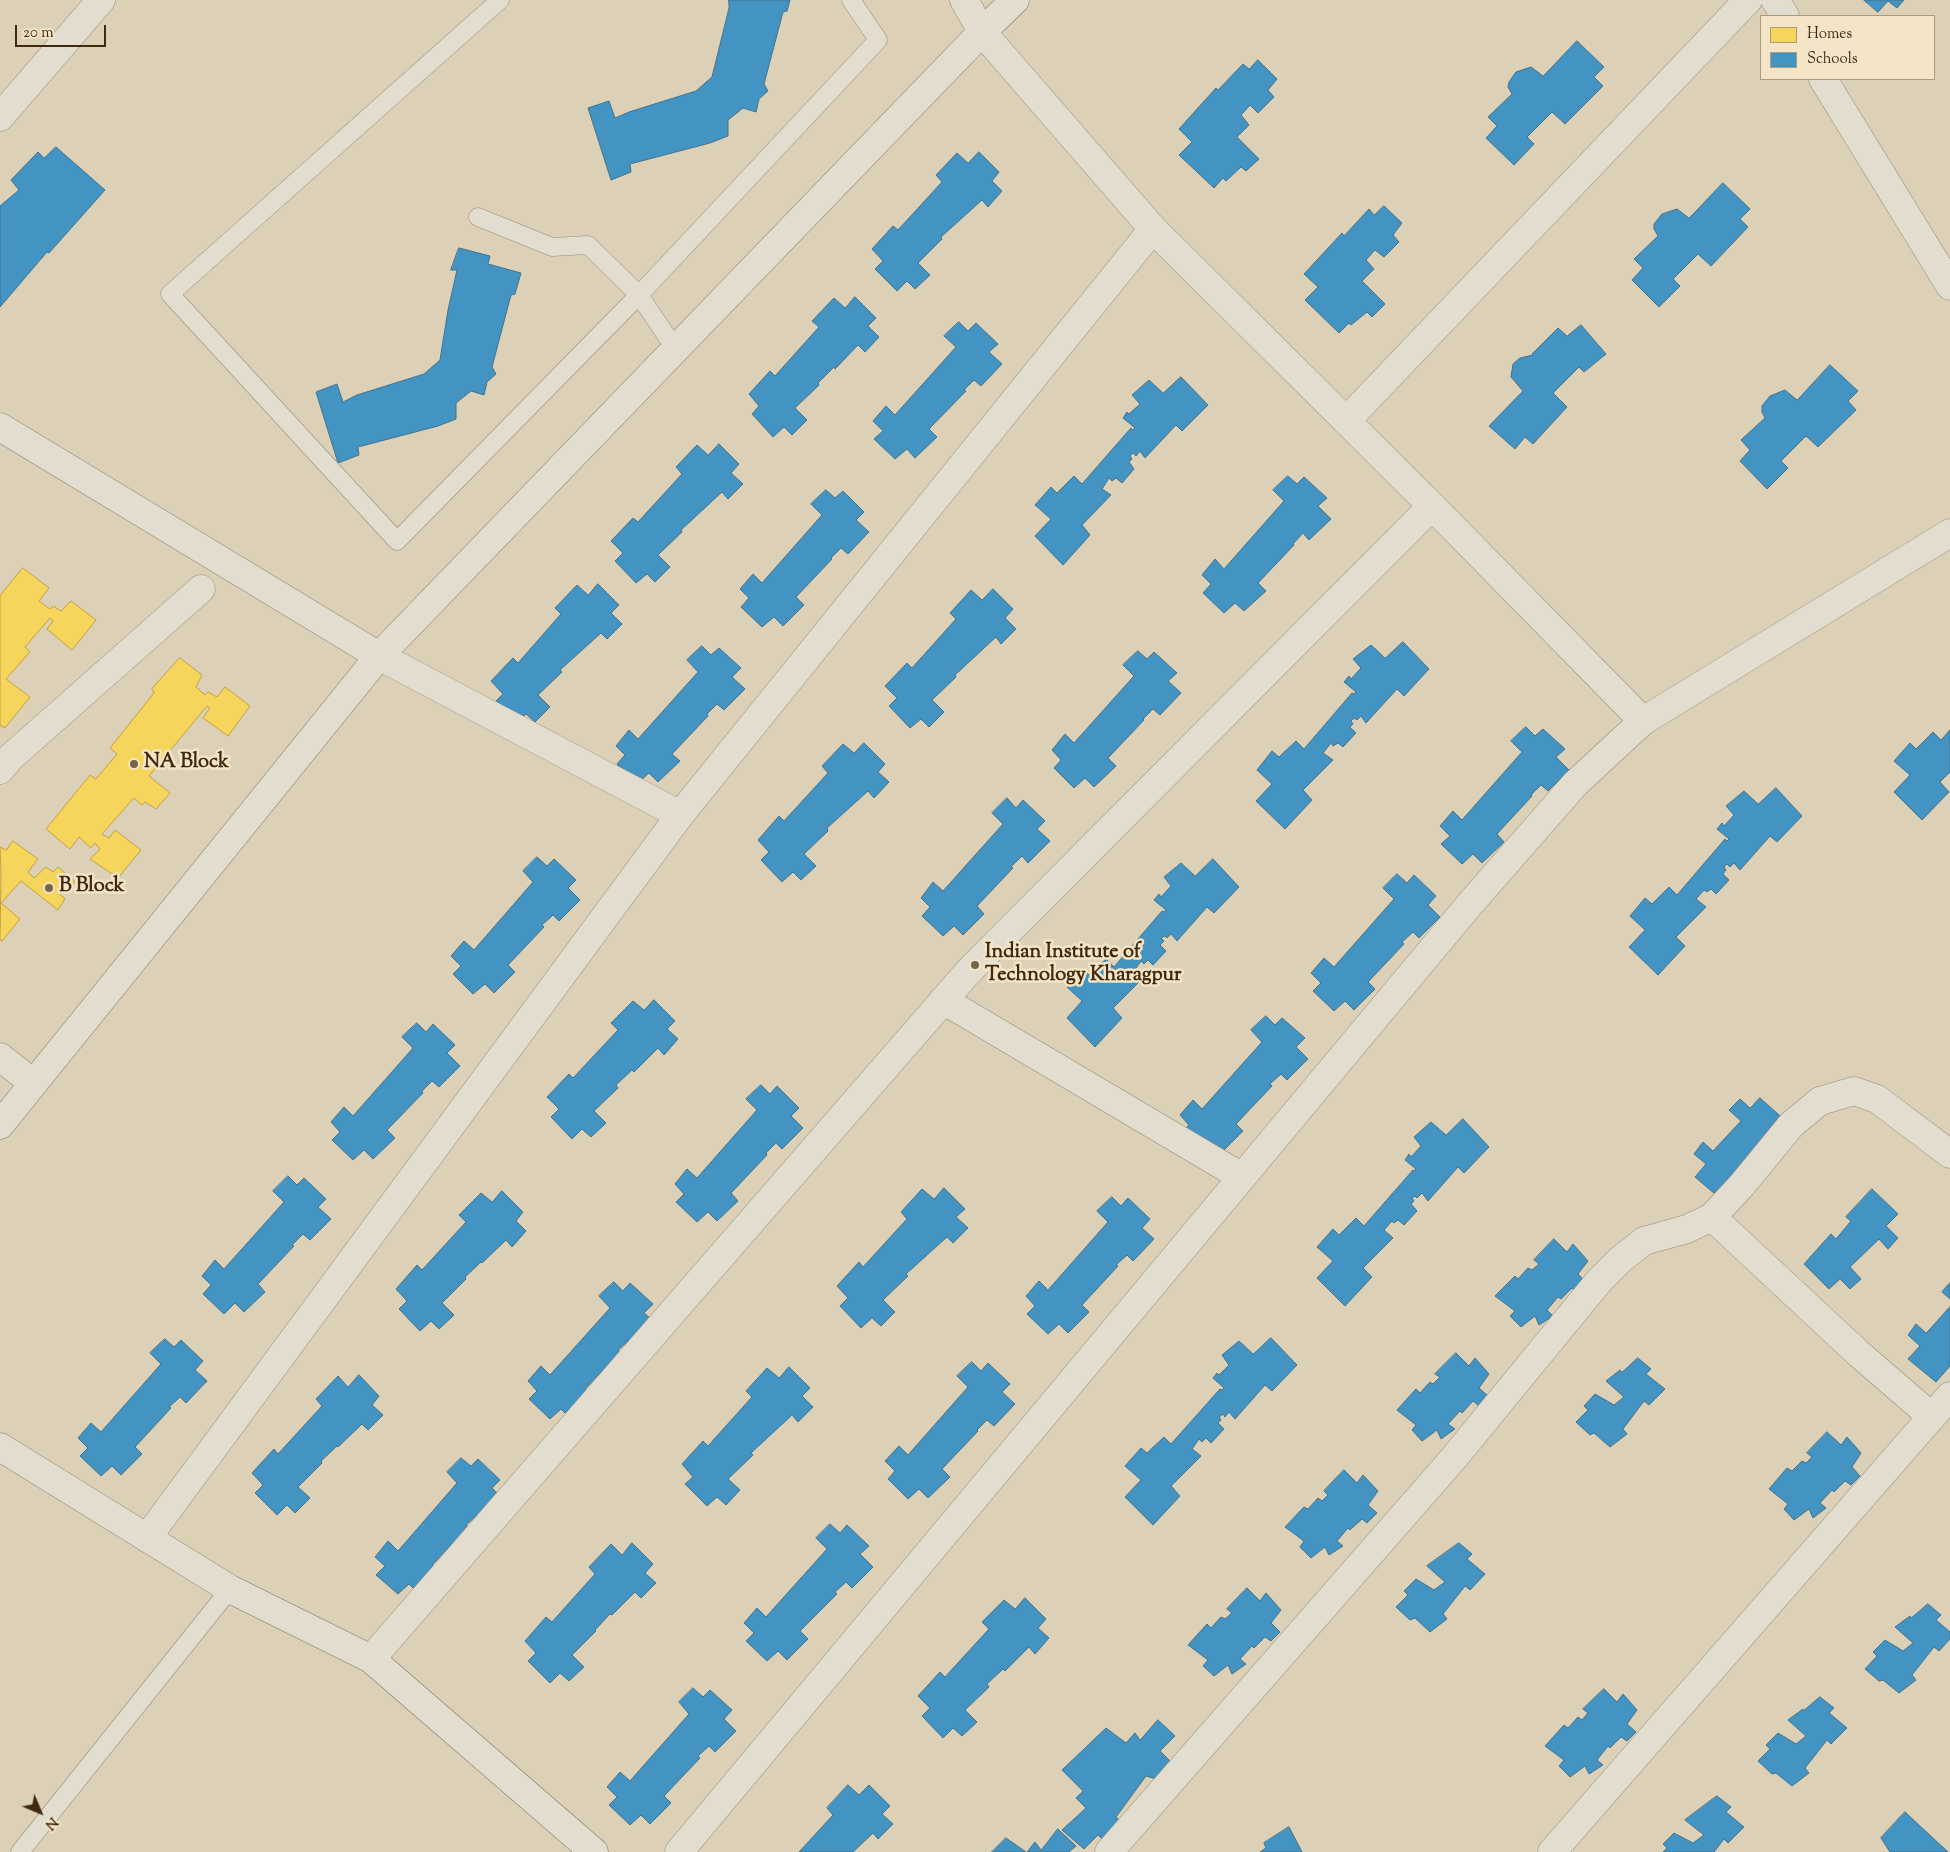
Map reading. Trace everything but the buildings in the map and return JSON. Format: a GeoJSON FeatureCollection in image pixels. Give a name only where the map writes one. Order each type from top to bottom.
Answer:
{"type":"FeatureCollection","features":[{"type":"Feature","properties":{"kind":"street"},"geometry":{"type":"LineString","coordinates":[[0,117],[101,0]]}},
{"type":"Feature","properties":{"kind":"street"},"geometry":{"type":"LineString","coordinates":[[964,0],[982,32],[1153,229],[1432,506],[1643,722]]}},
{"type":"Feature","properties":{"kind":"street"},"geometry":{"type":"LineString","coordinates":[[0,1125],[379,656],[1015,0]]}},
{"type":"Feature","properties":{"kind":"street"},"geometry":{"type":"LineString","coordinates":[[1346,421],[1748,0]]}},
{"type":"Feature","properties":{"kind":"street"},"geometry":{"type":"LineString","coordinates":[[1775,0],[1784,15]]}},
{"type":"Feature","properties":{"kind":"street"},"geometry":{"type":"LineString","coordinates":[[1824,80],[1950,286]]}},
{"type":"Feature","properties":{"kind":"street"},"geometry":{"type":"LineString","coordinates":[[146,1538],[680,815],[1153,229]]}},
{"type":"Feature","properties":{"kind":"street"},"geometry":{"type":"LineString","coordinates":[[0,427],[379,656],[680,815]]}},
{"type":"Feature","properties":{"kind":"street"},"geometry":{"type":"LineString","coordinates":[[371,1660],[969,971],[1432,506]]}},
{"type":"Feature","properties":{"kind":"street"},"geometry":{"type":"LineString","coordinates":[[679,1852],[1470,904],[1569,792],[1643,722],[1950,533]]}},
{"type":"Feature","properties":{"kind":"street"},"geometry":{"type":"LineString","coordinates":[[4,758],[202,589]]}},
{"type":"Feature","properties":{"kind":"street"},"geometry":{"type":"LineString","coordinates":[[943,1000],[1242,1177]]}},
{"type":"Feature","properties":{"kind":"street"},"geometry":{"type":"LineString","coordinates":[[0,1057],[33,1083]]}},
{"type":"Feature","properties":{"kind":"street"},"geometry":{"type":"LineString","coordinates":[[1109,1852],[1454,1459],[1599,1281],[1620,1260],[1644,1241],[1687,1229],[1712,1217],[1790,1125],[1820,1101],[1854,1091],[1877,1099],[1950,1154]]}},
{"type":"Feature","properties":{"kind":"street"},"geometry":{"type":"LineString","coordinates":[[1712,1217],[1858,1353],[1932,1417]]}},
{"type":"Feature","properties":{"kind":"street"},"geometry":{"type":"LineString","coordinates":[[1552,1852],[1950,1396]]}},
{"type":"Feature","properties":{"kind":"street"},"geometry":{"type":"LineString","coordinates":[[0,1447],[230,1589],[371,1660],[594,1852]]}},
{"type":"Feature","properties":{"kind":"lane"},"geometry":{"type":"LineString","coordinates":[[500,0],[170,294],[397,541],[639,295],[878,40],[851,0]]}},
{"type":"Feature","properties":{"kind":"lane"},"geometry":{"type":"LineString","coordinates":[[478,218],[552,247],[588,245],[639,295],[676,350]]}},
{"type":"Feature","properties":{"kind":"lane"},"geometry":{"type":"LineString","coordinates":[[20,1852],[230,1589]]}},
{"type":"Feature","properties":{"kind":"place","name":"NA Block"},"geometry":{"type":"Point","coordinates":[134,764]}},
{"type":"Feature","properties":{"kind":"place","name":"B Block"},"geometry":{"type":"Point","coordinates":[49,888]}},
{"type":"Feature","properties":{"kind":"place","name":"Indian Institute of Technology Kharagpur"},"geometry":{"type":"Point","coordinates":[975,965]}}]}
